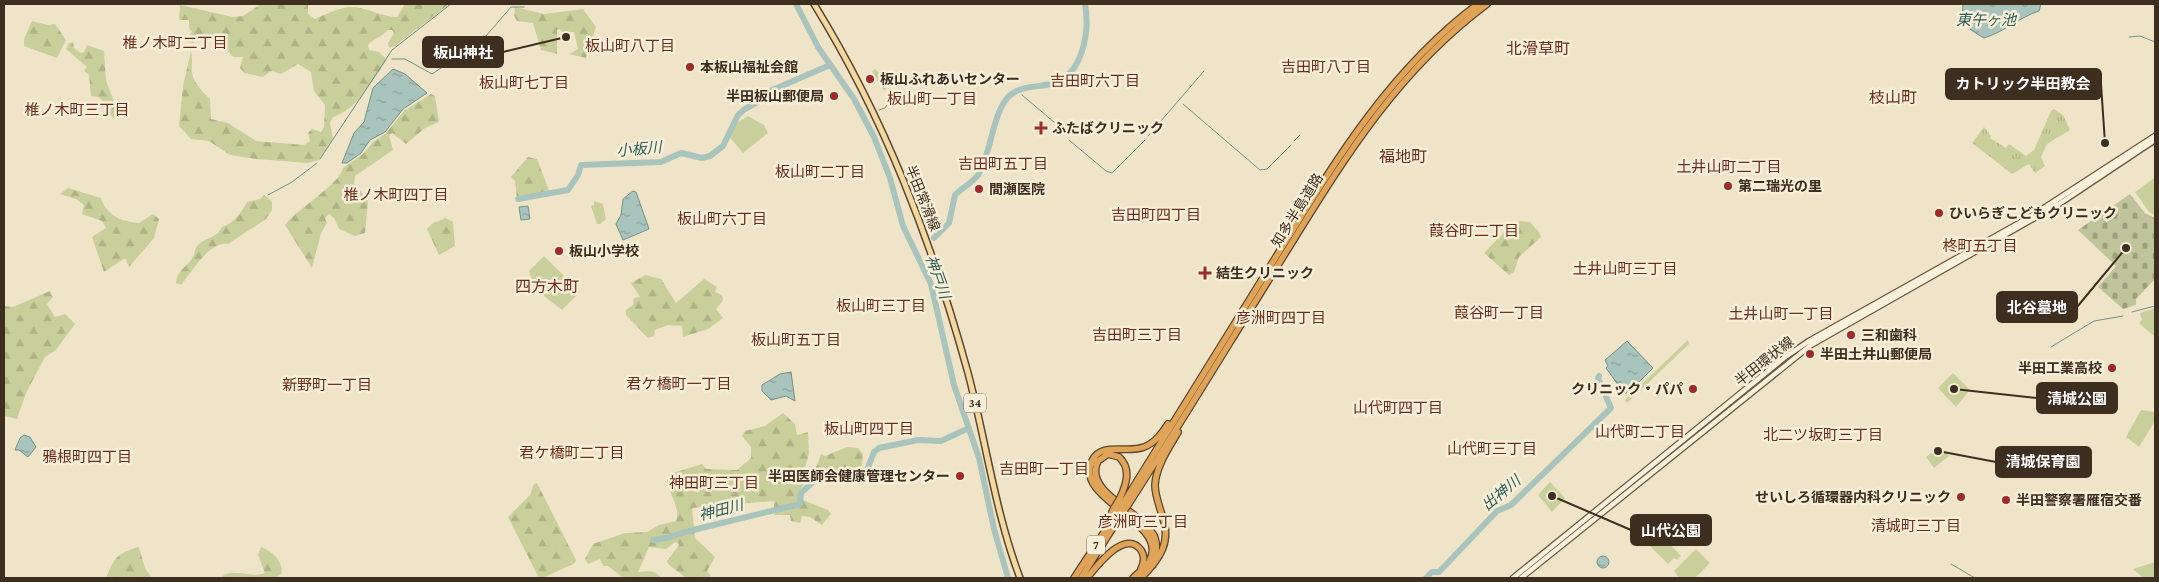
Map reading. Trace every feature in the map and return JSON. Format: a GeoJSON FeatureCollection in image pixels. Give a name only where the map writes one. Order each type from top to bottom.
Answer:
{"type":"FeatureCollection","features":[{"type":"Feature","properties":{"kind":"highway","name":"知多半島道路"},"geometry":{"type":"LineString","coordinates":[[1124,502],[1326,177],[1370,112],[1424,50],[1478,4]]}},
{"type":"Feature","properties":{"kind":"highway","name":"知多半島道路"},"geometry":{"type":"LineString","coordinates":[[1124,502],[1190,406],[1331,179],[1375,114],[1410,72],[1434,48],[1487,4]]}},
{"type":"Feature","properties":{"kind":"highway"},"geometry":{"type":"LineString","coordinates":[[1133,578],[1151,556],[1149,538],[1136,523],[1097,489],[1090,476],[1091,463],[1102,451],[1138,449],[1152,443],[1162,434],[1198,378],[1203,375]]}},
{"type":"Feature","properties":{"kind":"highway"},"geometry":{"type":"LineString","coordinates":[[1141,578],[1162,552],[1166,538],[1166,527],[1156,493],[1156,478],[1190,406]]}},
{"type":"Feature","properties":{"kind":"highway"},"geometry":{"type":"LineString","coordinates":[[1118,511],[1124,502],[1125,466],[1119,457],[1108,454],[1098,461],[1095,469],[1096,478],[1104,491],[1152,534],[1156,550],[1152,566]]}},
{"type":"Feature","properties":{"kind":"highway","name":"7"},"geometry":{"type":"LineString","coordinates":[[1074,578],[1124,502]]}},
{"type":"Feature","properties":{"kind":"highway","name":"7"},"geometry":{"type":"LineString","coordinates":[[1080,578],[1118,511]]}},
{"type":"Feature","properties":{"kind":"highway"},"geometry":{"type":"LineString","coordinates":[[1087,578],[1109,554],[1126,544],[1136,546],[1140,550],[1144,560],[1140,571]]}},
{"type":"Feature","properties":{"kind":"main road"},"geometry":{"type":"LineString","coordinates":[[814,5],[822,4]]}},
{"type":"Feature","properties":{"kind":"main road","name":"半田常滑線"},"geometry":{"type":"LineString","coordinates":[[814,5],[889,145],[928,239],[967,372],[1014,561],[1022,578]]}},
{"type":"Feature","properties":{"kind":"main road","name":"半田環状線"},"geometry":{"type":"LineString","coordinates":[[1513,578],[1784,358],[1809,341],[2030,217],[2155,136]]}},
{"type":"Feature","properties":{"kind":"main road","name":"半田環状線"},"geometry":{"type":"LineString","coordinates":[[1521,578],[1811,345],[2059,204],[2155,140]]}},
{"type":"Feature","properties":{"kind":"green space"},"geometry":{"type":"Polygon","coordinates":[[[261,4],[308,4],[308,14],[315,19],[349,7],[397,17],[405,4],[446,4],[447,6],[395,46],[389,48],[388,43],[394,33],[392,30],[388,30],[368,45],[369,50],[379,52],[387,60],[357,101],[350,108],[333,117],[330,123],[333,139],[319,160],[308,163],[230,155],[209,141],[191,139],[179,126],[183,86],[191,51],[194,80],[210,99],[211,119],[228,123],[256,141],[304,145],[310,141],[308,133],[312,129],[321,132],[324,127],[325,105],[314,91],[311,72],[298,64],[281,74],[271,71],[263,77],[244,73],[240,68],[243,57],[233,57],[215,36],[207,34],[203,37],[197,35],[194,43],[187,42],[186,39],[192,32],[189,28],[189,20],[179,20],[180,5],[233,17],[243,16],[261,4]]]}},
{"type":"Feature","properties":{"kind":"green space"},"geometry":{"type":"Polygon","coordinates":[[[515,7],[544,14],[583,9],[596,27],[586,58],[569,54],[578,49],[574,32],[563,32],[559,29],[557,30],[557,54],[541,50],[533,23],[517,21],[514,15],[515,7]]]}},
{"type":"Feature","properties":{"kind":"green space"},"geometry":{"type":"Polygon","coordinates":[[[32,21],[48,25],[55,24],[66,40],[57,58],[24,46],[24,39],[32,21]]]}},
{"type":"Feature","properties":{"kind":"green space"},"geometry":{"type":"Polygon","coordinates":[[[73,42],[74,48],[81,53],[84,52],[87,45],[104,51],[106,81],[120,116],[114,118],[107,111],[100,98],[91,96],[89,75],[84,71],[87,67],[66,49],[69,43],[73,42]]]}},
{"type":"Feature","properties":{"kind":"green space"},"geometry":{"type":"Polygon","coordinates":[[[875,69],[879,73],[885,70],[892,83],[884,91],[872,71],[875,69]]]}},
{"type":"Feature","properties":{"kind":"green space"},"geometry":{"type":"Polygon","coordinates":[[[431,94],[435,96],[439,122],[425,128],[406,144],[392,133],[389,136],[393,150],[355,176],[354,186],[358,187],[368,201],[365,233],[355,236],[339,229],[334,218],[329,214],[325,218],[327,223],[321,233],[312,268],[285,225],[299,211],[327,189],[343,168],[363,154],[373,142],[386,133],[404,111],[431,94]]]}},
{"type":"Feature","properties":{"kind":"green space"},"geometry":{"type":"Polygon","coordinates":[[[2054,109],[2063,115],[2070,130],[2047,144],[2041,157],[2045,166],[2035,173],[2029,164],[2012,174],[1972,143],[1984,127],[1991,136],[1990,138],[2006,148],[2009,144],[2026,156],[2034,150],[2051,111],[2054,109]]]}},
{"type":"Feature","properties":{"kind":"green space"},"geometry":{"type":"Polygon","coordinates":[[[748,116],[764,125],[768,133],[743,153],[728,135],[738,122],[748,116]]]}},
{"type":"Feature","properties":{"kind":"green space"},"geometry":{"type":"Polygon","coordinates":[[[528,157],[537,159],[550,193],[517,198],[515,181],[511,177],[528,157]]]}},
{"type":"Feature","properties":{"kind":"green space"},"geometry":{"type":"Polygon","coordinates":[[[2154,178],[2155,215],[2149,212],[2135,192],[2154,178]]]}},
{"type":"Feature","properties":{"kind":"green space"},"geometry":{"type":"Polygon","coordinates":[[[68,188],[101,198],[107,209],[121,219],[139,223],[153,214],[159,219],[154,238],[129,267],[125,258],[104,272],[92,237],[106,228],[102,221],[82,214],[84,205],[76,199],[60,194],[68,188]]]}},
{"type":"Feature","properties":{"kind":"green space"},"geometry":{"type":"Polygon","coordinates":[[[2130,194],[2145,213],[2155,218],[2155,279],[2136,299],[2136,305],[2123,309],[2098,287],[2116,266],[2078,230],[2130,194]]]}},
{"type":"Feature","properties":{"kind":"green space"},"geometry":{"type":"Polygon","coordinates":[[[264,195],[272,201],[272,210],[266,219],[228,244],[214,247],[202,258],[181,285],[176,283],[178,275],[193,257],[198,245],[234,220],[247,202],[260,199],[264,195]]]}},
{"type":"Feature","properties":{"kind":"green space"},"geometry":{"type":"Polygon","coordinates":[[[594,201],[603,204],[606,219],[600,224],[597,224],[591,206],[594,205],[594,201]]]}},
{"type":"Feature","properties":{"kind":"green space"},"geometry":{"type":"Polygon","coordinates":[[[446,218],[453,222],[455,246],[439,255],[427,229],[433,223],[446,218]]]}},
{"type":"Feature","properties":{"kind":"green space"},"geometry":{"type":"Polygon","coordinates":[[[1520,221],[1530,222],[1541,237],[1519,257],[1514,272],[1509,275],[1484,253],[1510,226],[1520,221]]]}},
{"type":"Feature","properties":{"kind":"green space"},"geometry":{"type":"Polygon","coordinates":[[[544,256],[580,292],[562,310],[534,288],[529,271],[544,256]]]}},
{"type":"Feature","properties":{"kind":"green space"},"geometry":{"type":"Polygon","coordinates":[[[645,275],[661,279],[676,303],[704,279],[717,287],[715,292],[722,295],[723,300],[716,309],[723,318],[708,329],[683,337],[682,326],[668,325],[655,330],[654,336],[648,338],[626,315],[626,310],[633,305],[634,298],[640,297],[631,283],[645,275]]]}},
{"type":"Feature","properties":{"kind":"green space"},"geometry":{"type":"Polygon","coordinates":[[[50,291],[53,297],[47,304],[55,317],[65,314],[75,324],[56,350],[45,357],[26,393],[17,419],[4,416],[4,306],[13,307],[50,291]]]}},
{"type":"Feature","properties":{"kind":"green space"},"geometry":{"type":"Polygon","coordinates":[[[2155,308],[2155,337],[2139,323],[2142,320],[2140,313],[2155,308]]]}},
{"type":"Feature","properties":{"kind":"green space"},"geometry":{"type":"Polygon","coordinates":[[[1688,340],[1689,344],[1627,403],[1625,400],[1688,340]]]}},
{"type":"Feature","properties":{"kind":"green space"},"geometry":{"type":"Polygon","coordinates":[[[1953,373],[1970,390],[1956,407],[1938,388],[1953,373]]]}},
{"type":"Feature","properties":{"kind":"green space"},"geometry":{"type":"Polygon","coordinates":[[[2141,410],[2155,412],[2155,421],[2139,447],[2126,437],[2141,410]]]}},
{"type":"Feature","properties":{"kind":"green space"},"geometry":{"type":"Polygon","coordinates":[[[783,413],[795,424],[797,435],[808,432],[809,454],[804,471],[808,471],[810,476],[821,454],[825,456],[847,447],[858,448],[863,454],[862,465],[855,473],[820,476],[812,479],[800,490],[798,498],[828,510],[831,514],[822,525],[810,517],[802,516],[800,523],[791,521],[790,515],[774,515],[774,501],[692,508],[695,538],[715,557],[707,571],[711,576],[709,578],[686,578],[668,564],[667,561],[679,545],[675,542],[666,549],[649,547],[638,572],[654,572],[661,578],[623,578],[608,566],[603,566],[600,559],[588,564],[585,559],[593,544],[625,533],[647,532],[659,525],[676,521],[676,506],[667,480],[676,472],[702,464],[706,469],[737,470],[751,458],[751,447],[742,436],[745,431],[765,426],[783,413]]]}},
{"type":"Feature","properties":{"kind":"green space"},"geometry":{"type":"Polygon","coordinates":[[[1940,446],[1949,456],[1934,468],[1926,457],[1940,446]]]}},
{"type":"Feature","properties":{"kind":"green space"},"geometry":{"type":"Polygon","coordinates":[[[1550,482],[1565,498],[1552,512],[1538,495],[1550,482]]]}},
{"type":"Feature","properties":{"kind":"green space"},"geometry":{"type":"Polygon","coordinates":[[[537,483],[576,560],[575,563],[543,578],[539,578],[508,517],[530,495],[534,484],[537,483]]]}},
{"type":"Feature","properties":{"kind":"green space"},"geometry":{"type":"Polygon","coordinates":[[[1665,539],[1681,556],[1677,560],[1674,558],[1668,564],[1649,545],[1653,541],[1659,546],[1665,539]]]}},
{"type":"Feature","properties":{"kind":"green space"},"geometry":{"type":"Polygon","coordinates":[[[139,547],[145,568],[152,578],[106,578],[117,557],[139,547]]]}},
{"type":"Feature","properties":{"kind":"green space"},"geometry":{"type":"Polygon","coordinates":[[[261,547],[279,560],[282,573],[276,578],[220,578],[230,573],[253,575],[265,573],[258,555],[261,547]]]}},
{"type":"Feature","properties":{"kind":"green space"},"geometry":{"type":"Polygon","coordinates":[[[1696,549],[1710,563],[1695,578],[1679,578],[1674,571],[1696,549]]]}},
{"type":"Feature","properties":{"kind":"green space"},"geometry":{"type":"Polygon","coordinates":[[[2155,562],[2155,578],[2143,578],[2133,569],[2155,562]]]}},
{"type":"Feature","properties":{"kind":"water","name":"東午ヶ池"},"geometry":{"type":"Polygon","coordinates":[[[1963,4],[2041,4],[2039,11],[1984,38],[1966,25],[1963,17],[1963,4]]]}},
{"type":"Feature","properties":{"kind":"water"},"geometry":{"type":"Polygon","coordinates":[[[393,69],[405,74],[427,93],[403,109],[385,132],[370,140],[361,153],[347,163],[342,163],[354,133],[364,122],[373,88],[393,69]]]}},
{"type":"Feature","properties":{"kind":"water"},"geometry":{"type":"Polygon","coordinates":[[[633,191],[636,192],[649,229],[623,240],[616,224],[621,215],[623,199],[633,191]]]}},
{"type":"Feature","properties":{"kind":"water"},"geometry":{"type":"Polygon","coordinates":[[[528,206],[530,219],[521,220],[519,207],[528,206]]]}},
{"type":"Feature","properties":{"kind":"water"},"geometry":{"type":"Polygon","coordinates":[[[1627,341],[1653,368],[1628,393],[1624,393],[1606,368],[1608,366],[1605,360],[1627,341]]]}},
{"type":"Feature","properties":{"kind":"water"},"geometry":{"type":"Polygon","coordinates":[[[791,372],[795,401],[786,396],[771,400],[762,391],[762,385],[780,374],[791,372]]]}},
{"type":"Feature","properties":{"kind":"water"},"geometry":{"type":"Polygon","coordinates":[[[24,435],[30,437],[36,447],[28,457],[19,450],[15,450],[20,438],[24,435]]]}},
{"type":"Feature","properties":{"kind":"water"},"geometry":{"type":"Polygon","coordinates":[[[1603,556],[1609,562],[1603,568],[1597,562],[1603,556]]]}},
{"type":"Feature","properties":{"kind":"waterway"},"geometry":{"type":"LineString","coordinates":[[320,159],[392,50],[451,4]]}},
{"type":"Feature","properties":{"kind":"waterway","name":"神戸川"},"geometry":{"type":"LineString","coordinates":[[796,4],[818,47],[854,99],[874,137],[890,178],[903,226],[931,284],[954,385],[979,458],[994,529],[1008,578]]}},
{"type":"Feature","properties":{"kind":"waterway"},"geometry":{"type":"LineString","coordinates":[[934,238],[949,223],[955,195],[978,175],[986,157],[998,114],[1008,97],[1017,91],[1051,84],[1062,79],[1071,72],[1077,63],[1085,40],[1085,4]]}},
{"type":"Feature","properties":{"kind":"waterway"},"geometry":{"type":"LineString","coordinates":[[392,59],[405,59],[432,74],[450,62],[473,51],[511,7],[524,7]]}},
{"type":"Feature","properties":{"kind":"waterway"},"geometry":{"type":"LineString","coordinates":[[2129,37],[2140,36],[2155,42]]}},
{"type":"Feature","properties":{"kind":"waterway","name":"小板川"},"geometry":{"type":"LineString","coordinates":[[518,199],[568,190],[578,175],[581,165],[661,162],[681,153],[702,158],[710,156],[723,146],[738,115],[745,109],[756,103],[770,91],[830,65]]}},
{"type":"Feature","properties":{"kind":"waterway"},"geometry":{"type":"LineString","coordinates":[[1148,136],[1204,71]]}},
{"type":"Feature","properties":{"kind":"waterway"},"geometry":{"type":"LineString","coordinates":[[879,110],[887,105],[890,106],[892,103],[890,94]]}},
{"type":"Feature","properties":{"kind":"waterway"},"geometry":{"type":"LineString","coordinates":[[1022,95],[1068,134]]}},
{"type":"Feature","properties":{"kind":"waterway"},"geometry":{"type":"LineString","coordinates":[[1183,104],[1260,170],[1267,169],[1291,145]]}},
{"type":"Feature","properties":{"kind":"waterway"},"geometry":{"type":"LineString","coordinates":[[1294,141],[1300,135]]}},
{"type":"Feature","properties":{"kind":"waterway"},"geometry":{"type":"LineString","coordinates":[[1069,140],[1106,171],[1112,173],[1145,140]]}},
{"type":"Feature","properties":{"kind":"waterway"},"geometry":{"type":"LineString","coordinates":[[268,195],[292,182],[317,163]]}},
{"type":"Feature","properties":{"kind":"waterway"},"geometry":{"type":"LineString","coordinates":[[2132,312],[2155,306]]}},
{"type":"Feature","properties":{"kind":"waterway"},"geometry":{"type":"LineString","coordinates":[[2051,347],[2094,321],[2123,316]]}},
{"type":"Feature","properties":{"kind":"waterway","name":"出神川"},"geometry":{"type":"LineString","coordinates":[[1426,578],[1432,572],[1439,572],[1497,511],[1511,505],[1611,408],[1598,378],[1599,376]]}},
{"type":"Feature","properties":{"kind":"waterway","name":"神田川"},"geometry":{"type":"LineString","coordinates":[[653,540],[800,504],[801,493],[815,480],[832,476],[858,476],[867,470],[874,452],[879,448],[918,440],[941,441],[969,428]]}},
{"type":"Feature","properties":{"kind":"waterway"},"geometry":{"type":"LineString","coordinates":[[1951,564],[1975,578]]}},
{"type":"Feature","properties":{"kind":"place","name":"板山神社"},"geometry":{"type":"Point","coordinates":[566,37]}},
{"type":"Feature","properties":{"kind":"place","name":"本板山福祉会館"},"geometry":{"type":"Point","coordinates":[690,67]}},
{"type":"Feature","properties":{"kind":"place","name":"板山ふれあいセンター"},"geometry":{"type":"Point","coordinates":[870,79]}},
{"type":"Feature","properties":{"kind":"place","name":"半田板山郵便局"},"geometry":{"type":"Point","coordinates":[834,96]}},
{"type":"Feature","properties":{"kind":"place","name":"ふたばクリニック"},"geometry":{"type":"Point","coordinates":[1041,128]}},
{"type":"Feature","properties":{"kind":"place","name":"カトリック半田教会"},"geometry":{"type":"Point","coordinates":[2105,143]}},
{"type":"Feature","properties":{"kind":"place","name":"第二瑞光の里"},"geometry":{"type":"Point","coordinates":[1728,186]}},
{"type":"Feature","properties":{"kind":"place","name":"間瀬医院"},"geometry":{"type":"Point","coordinates":[979,189]}},
{"type":"Feature","properties":{"kind":"place","name":"ひいらぎこどもクリニック"},"geometry":{"type":"Point","coordinates":[1939,213]}},
{"type":"Feature","properties":{"kind":"place","name":"北谷墓地"},"geometry":{"type":"Point","coordinates":[2126,248]}},
{"type":"Feature","properties":{"kind":"place","name":"板山小学校"},"geometry":{"type":"Point","coordinates":[559,251]}},
{"type":"Feature","properties":{"kind":"place","name":"結生クリニック"},"geometry":{"type":"Point","coordinates":[1205,273]}},
{"type":"Feature","properties":{"kind":"place","name":"三和歯科"},"geometry":{"type":"Point","coordinates":[1851,335]}},
{"type":"Feature","properties":{"kind":"place","name":"半田土井山郵便局"},"geometry":{"type":"Point","coordinates":[1810,354]}},
{"type":"Feature","properties":{"kind":"place","name":"半田工業高校"},"geometry":{"type":"Point","coordinates":[2112,368]}},
{"type":"Feature","properties":{"kind":"place","name":"クリニック・パパ"},"geometry":{"type":"Point","coordinates":[1693,389]}},
{"type":"Feature","properties":{"kind":"place","name":"清城公園"},"geometry":{"type":"Point","coordinates":[1954,389]}},
{"type":"Feature","properties":{"kind":"place","name":"清城保育園"},"geometry":{"type":"Point","coordinates":[1938,451]}},
{"type":"Feature","properties":{"kind":"place","name":"半田医師会健康管理センター"},"geometry":{"type":"Point","coordinates":[960,476]}},
{"type":"Feature","properties":{"kind":"place","name":"山代公園"},"geometry":{"type":"Point","coordinates":[1552,496]}},
{"type":"Feature","properties":{"kind":"place","name":"せいしろ循環器内科クリニック"},"geometry":{"type":"Point","coordinates":[1961,497]}},
{"type":"Feature","properties":{"kind":"place","name":"半田警察署雁宿交番"},"geometry":{"type":"Point","coordinates":[2006,500]}},
{"type":"Feature","properties":{"kind":"district","name":"椎ノ木町二丁目"},"geometry":{"type":"Point","coordinates":[175,43]}},
{"type":"Feature","properties":{"kind":"district","name":"板山町八丁目"},"geometry":{"type":"Point","coordinates":[630,46]}},
{"type":"Feature","properties":{"kind":"district","name":"北滑草町"},"geometry":{"type":"Point","coordinates":[1538,48]}},
{"type":"Feature","properties":{"kind":"district","name":"吉田町八丁目"},"geometry":{"type":"Point","coordinates":[1326,67]}},
{"type":"Feature","properties":{"kind":"district","name":"吉田町六丁目"},"geometry":{"type":"Point","coordinates":[1095,81]}},
{"type":"Feature","properties":{"kind":"district","name":"板山町七丁目"},"geometry":{"type":"Point","coordinates":[524,83]}},
{"type":"Feature","properties":{"kind":"district","name":"枝山町"},"geometry":{"type":"Point","coordinates":[1893,97]}},
{"type":"Feature","properties":{"kind":"district","name":"板山町一丁目"},"geometry":{"type":"Point","coordinates":[932,99]}},
{"type":"Feature","properties":{"kind":"district","name":"椎ノ木町三丁目"},"geometry":{"type":"Point","coordinates":[77,110]}},
{"type":"Feature","properties":{"kind":"district","name":"福地町"},"geometry":{"type":"Point","coordinates":[1403,156]}},
{"type":"Feature","properties":{"kind":"district","name":"吉田町五丁目"},"geometry":{"type":"Point","coordinates":[1003,164]}},
{"type":"Feature","properties":{"kind":"district","name":"土井山町二丁目"},"geometry":{"type":"Point","coordinates":[1729,167]}},
{"type":"Feature","properties":{"kind":"district","name":"板山町二丁目"},"geometry":{"type":"Point","coordinates":[820,172]}},
{"type":"Feature","properties":{"kind":"district","name":"椎ノ木町四丁目"},"geometry":{"type":"Point","coordinates":[396,195]}},
{"type":"Feature","properties":{"kind":"district","name":"吉田町四丁目"},"geometry":{"type":"Point","coordinates":[1156,215]}},
{"type":"Feature","properties":{"kind":"district","name":"板山町六丁目"},"geometry":{"type":"Point","coordinates":[722,219]}},
{"type":"Feature","properties":{"kind":"district","name":"葭谷町二丁目"},"geometry":{"type":"Point","coordinates":[1474,231]}},
{"type":"Feature","properties":{"kind":"district","name":"柊町五丁目"},"geometry":{"type":"Point","coordinates":[1980,246]}},
{"type":"Feature","properties":{"kind":"district","name":"土井山町三丁目"},"geometry":{"type":"Point","coordinates":[1625,269]}},
{"type":"Feature","properties":{"kind":"district","name":"四方木町"},"geometry":{"type":"Point","coordinates":[547,286]}},
{"type":"Feature","properties":{"kind":"district","name":"板山町三丁目"},"geometry":{"type":"Point","coordinates":[881,306]}},
{"type":"Feature","properties":{"kind":"district","name":"葭谷町一丁目"},"geometry":{"type":"Point","coordinates":[1499,313]}},
{"type":"Feature","properties":{"kind":"district","name":"土井山町一丁目"},"geometry":{"type":"Point","coordinates":[1781,314]}},
{"type":"Feature","properties":{"kind":"district","name":"彦洲町四丁目"},"geometry":{"type":"Point","coordinates":[1281,318]}},
{"type":"Feature","properties":{"kind":"district","name":"吉田町三丁目"},"geometry":{"type":"Point","coordinates":[1137,335]}},
{"type":"Feature","properties":{"kind":"district","name":"板山町五丁目"},"geometry":{"type":"Point","coordinates":[796,340]}},
{"type":"Feature","properties":{"kind":"district","name":"君ケ橋町一丁目"},"geometry":{"type":"Point","coordinates":[679,384]}},
{"type":"Feature","properties":{"kind":"district","name":"新野町一丁目"},"geometry":{"type":"Point","coordinates":[327,385]}},
{"type":"Feature","properties":{"kind":"district","name":"山代町四丁目"},"geometry":{"type":"Point","coordinates":[1398,408]}},
{"type":"Feature","properties":{"kind":"district","name":"板山町四丁目"},"geometry":{"type":"Point","coordinates":[869,429]}},
{"type":"Feature","properties":{"kind":"district","name":"山代町二丁目"},"geometry":{"type":"Point","coordinates":[1640,432]}},
{"type":"Feature","properties":{"kind":"district","name":"北二ツ坂町三丁目"},"geometry":{"type":"Point","coordinates":[1823,435]}},
{"type":"Feature","properties":{"kind":"district","name":"山代町三丁目"},"geometry":{"type":"Point","coordinates":[1492,449]}},
{"type":"Feature","properties":{"kind":"district","name":"君ケ橋町二丁目"},"geometry":{"type":"Point","coordinates":[572,453]}},
{"type":"Feature","properties":{"kind":"district","name":"鴉根町四丁目"},"geometry":{"type":"Point","coordinates":[87,457]}},
{"type":"Feature","properties":{"kind":"district","name":"吉田町一丁目"},"geometry":{"type":"Point","coordinates":[1044,469]}},
{"type":"Feature","properties":{"kind":"district","name":"神田町三丁目"},"geometry":{"type":"Point","coordinates":[714,483]}},
{"type":"Feature","properties":{"kind":"district","name":"彦洲町三丁目"},"geometry":{"type":"Point","coordinates":[1143,522]}},
{"type":"Feature","properties":{"kind":"district","name":"清城町三丁目"},"geometry":{"type":"Point","coordinates":[1916,526]}}]}
